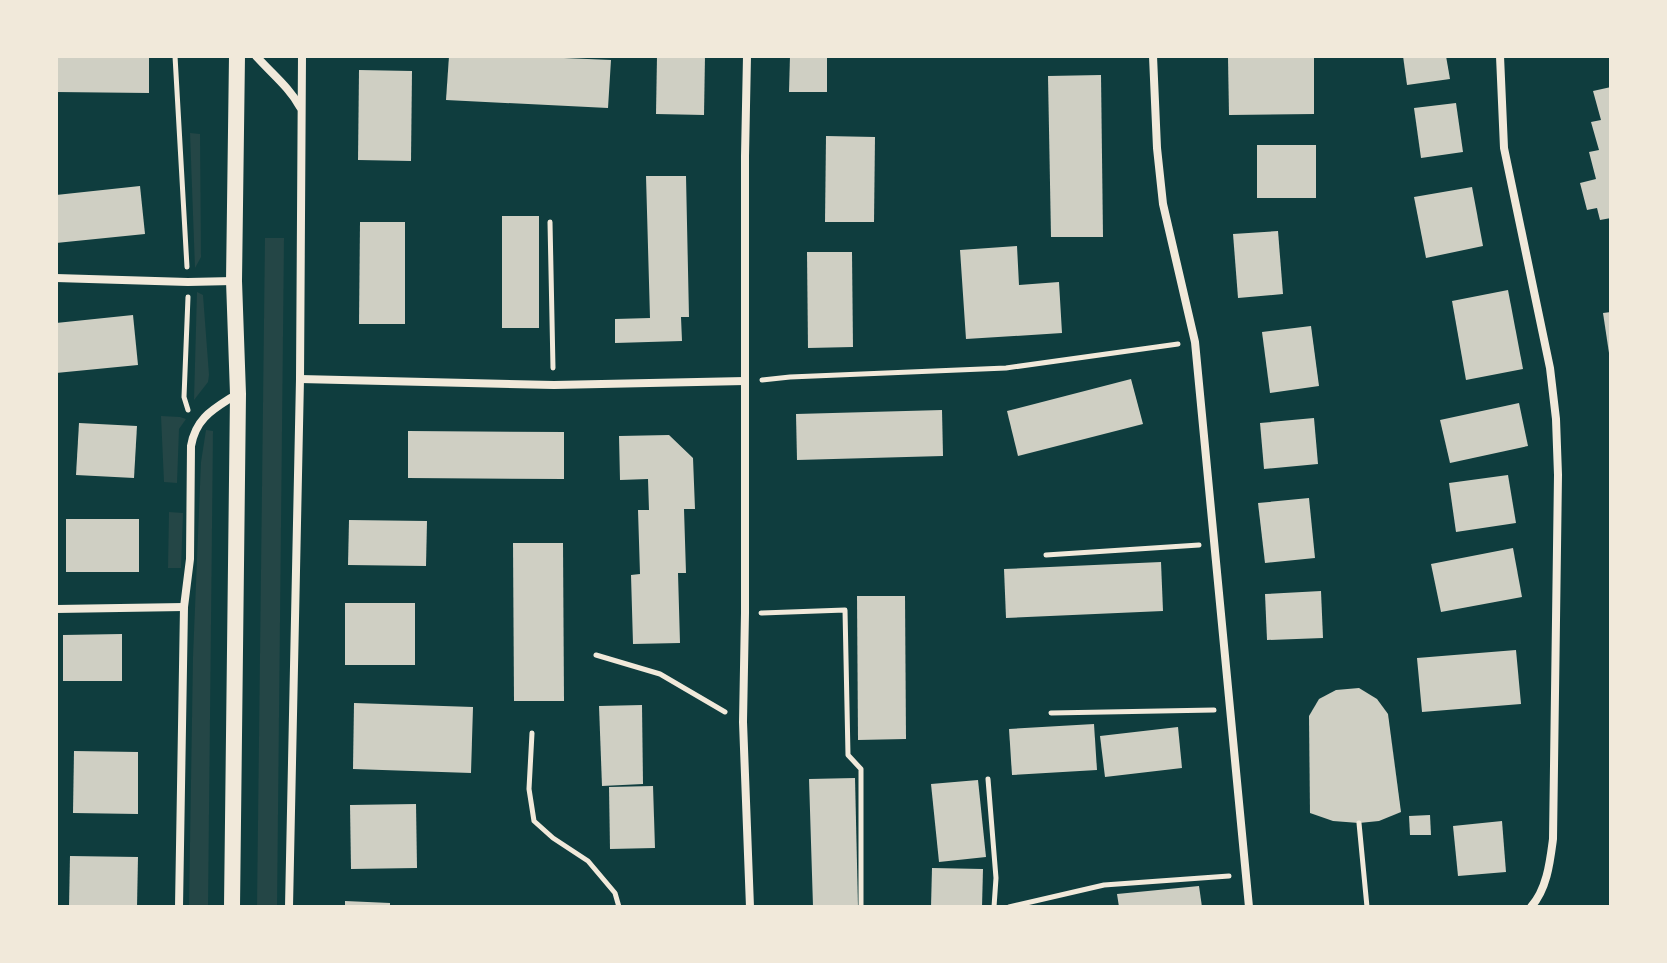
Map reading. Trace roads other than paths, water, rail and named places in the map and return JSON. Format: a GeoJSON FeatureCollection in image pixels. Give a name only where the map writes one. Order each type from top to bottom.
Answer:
{"type":"FeatureCollection","features":[{"type":"Feature","properties":{"kind":"main road"},"geometry":{"type":"LineString","coordinates":[[232,907],[238,394],[234,281],[237,56]]}},
{"type":"Feature","properties":{"kind":"street"},"geometry":{"type":"LineString","coordinates":[[256,56],[293,93],[301,108]]}},
{"type":"Feature","properties":{"kind":"street"},"geometry":{"type":"LineString","coordinates":[[289,907],[300,379],[302,56]]}},
{"type":"Feature","properties":{"kind":"street"},"geometry":{"type":"LineString","coordinates":[[747,56],[743,722],[750,907]]}},
{"type":"Feature","properties":{"kind":"street"},"geometry":{"type":"LineString","coordinates":[[1153,56],[1163,204],[1195,342],[1249,907]]}},
{"type":"Feature","properties":{"kind":"street"},"geometry":{"type":"LineString","coordinates":[[1500,56],[1504,148],[1550,368],[1556,419],[1553,839],[1549,872],[1531,907]]}},
{"type":"Feature","properties":{"kind":"street"},"geometry":{"type":"LineString","coordinates":[[56,278],[234,281]]}},
{"type":"Feature","properties":{"kind":"street"},"geometry":{"type":"LineString","coordinates":[[300,379],[554,385],[745,381]]}},
{"type":"Feature","properties":{"kind":"street"},"geometry":{"type":"LineString","coordinates":[[179,907],[184,607],[190,559],[191,446],[194,430],[211,411],[238,394]]}},
{"type":"Feature","properties":{"kind":"street"},"geometry":{"type":"LineString","coordinates":[[56,609],[184,607]]}}]}
